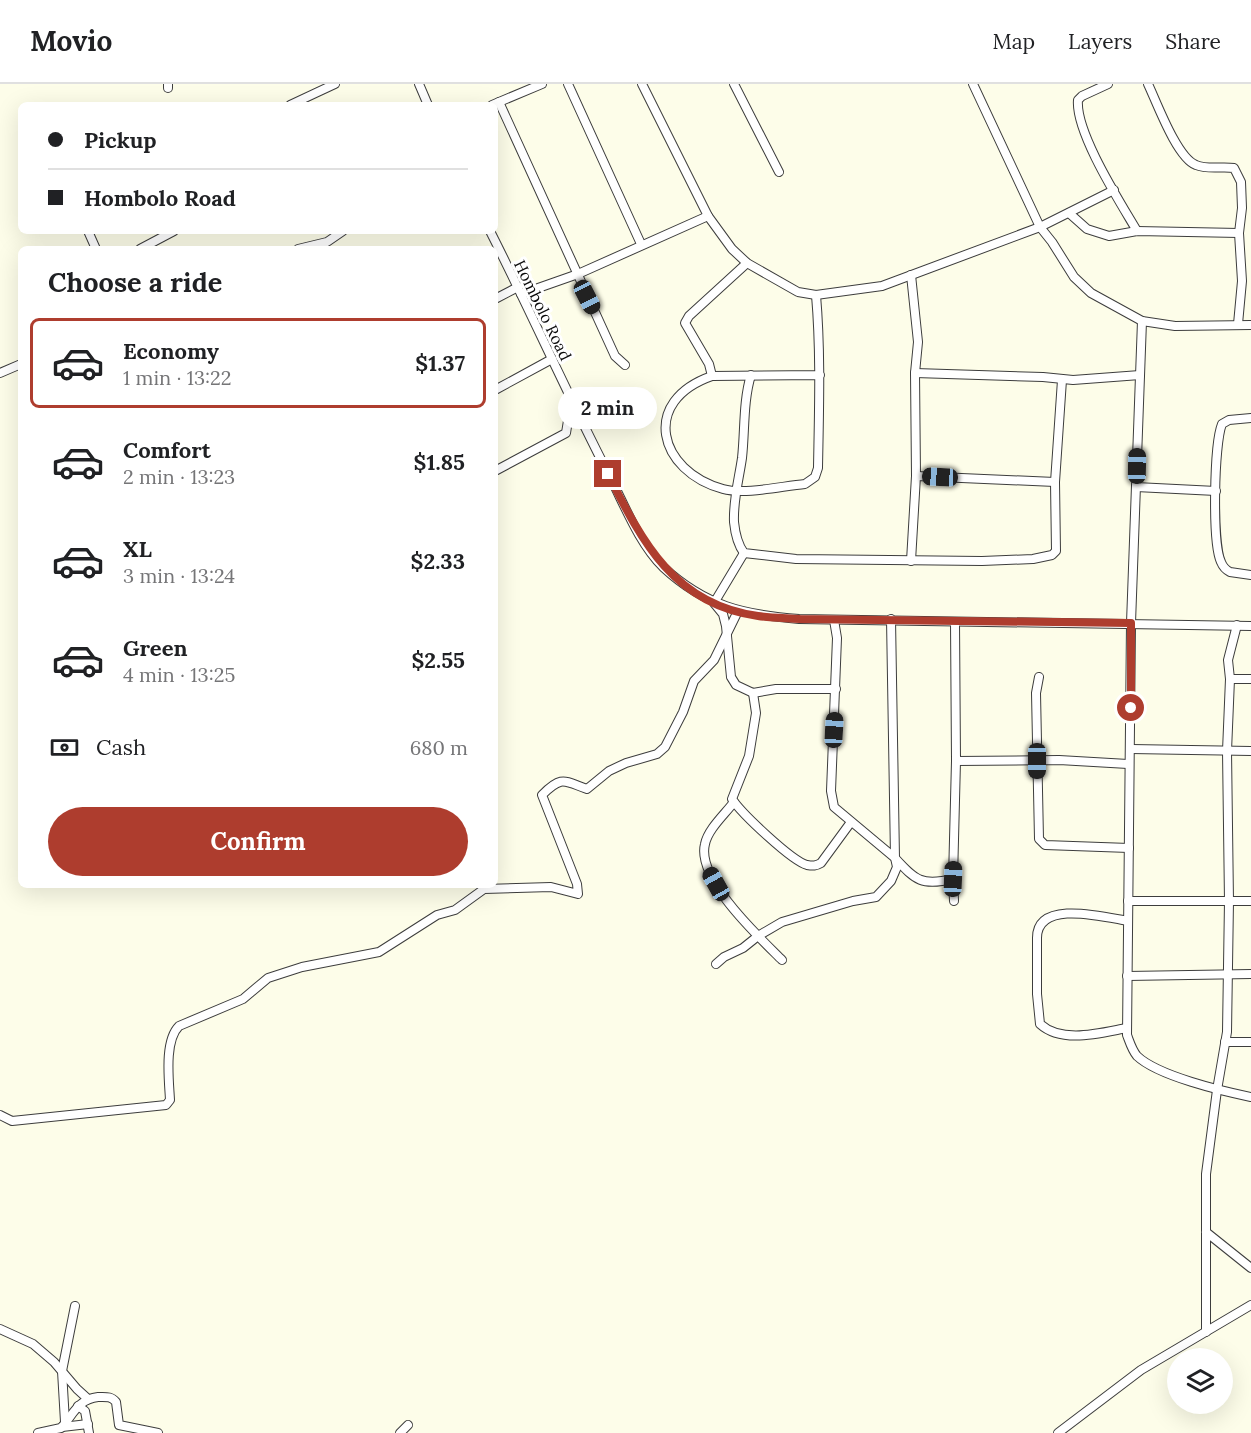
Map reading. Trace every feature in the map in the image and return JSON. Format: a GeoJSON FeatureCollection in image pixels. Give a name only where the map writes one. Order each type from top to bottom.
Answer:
{"type":"FeatureCollection","features":[{"type":"Feature","properties":{"kind":"street"},"geometry":{"type":"LineString","coordinates":[[296,102],[335,84]]}},
{"type":"Feature","properties":{"kind":"street"},"geometry":{"type":"LineString","coordinates":[[418,84],[427,102]]}},
{"type":"Feature","properties":{"kind":"street"},"geometry":{"type":"LineString","coordinates":[[498,103],[542,84]]}},
{"type":"Feature","properties":{"kind":"street"},"geometry":{"type":"LineString","coordinates":[[568,84],[641,244]]}},
{"type":"Feature","properties":{"kind":"street"},"geometry":{"type":"LineString","coordinates":[[642,84],[708,216],[732,249],[747,263],[798,292],[816,295],[882,286],[1040,227],[1114,190]]}},
{"type":"Feature","properties":{"kind":"street"},"geometry":{"type":"LineString","coordinates":[[734,84],[779,172]]}},
{"type":"Feature","properties":{"kind":"street"},"geometry":{"type":"LineString","coordinates":[[973,84],[1040,227],[1074,277],[1091,293],[1142,321],[1175,326],[1238,324],[1251,326]]}},
{"type":"Feature","properties":{"kind":"street"},"geometry":{"type":"LineString","coordinates":[[1108,84],[1078,100],[1077,117],[1137,231]]}},
{"type":"Feature","properties":{"kind":"street"},"geometry":{"type":"LineString","coordinates":[[1148,84],[1168,126],[1190,162],[1206,167],[1234,168],[1241,182],[1242,281],[1238,324]]}},
{"type":"Feature","properties":{"kind":"street"},"geometry":{"type":"LineString","coordinates":[[498,108],[615,356],[624,365]]}},
{"type":"Feature","properties":{"kind":"street"},"geometry":{"type":"LineString","coordinates":[[1069,213],[1088,229],[1109,236],[1137,231],[1240,229],[1251,224]]}},
{"type":"Feature","properties":{"kind":"street"},"geometry":{"type":"LineString","coordinates":[[498,298],[578,274],[708,216]]}},
{"type":"Feature","properties":{"kind":"street"},"geometry":{"type":"LineString","coordinates":[[146,246],[168,234]]}},
{"type":"Feature","properties":{"kind":"street"},"geometry":{"type":"LineString","coordinates":[[326,245],[339,234]]}},
{"type":"Feature","properties":{"kind":"street","name":"Hombolo Road"},"geometry":{"type":"LineString","coordinates":[[498,247],[578,416],[638,532],[663,566],[690,588],[714,603],[756,616],[834,620],[891,619],[1251,626]]}},
{"type":"Feature","properties":{"kind":"street"},"geometry":{"type":"LineString","coordinates":[[711,376],[709,364],[685,323],[688,316],[747,263]]}},
{"type":"Feature","properties":{"kind":"street"},"geometry":{"type":"LineString","coordinates":[[911,275],[918,342],[915,373],[916,476],[911,561]]}},
{"type":"Feature","properties":{"kind":"street"},"geometry":{"type":"LineString","coordinates":[[816,295],[820,375],[818,468],[815,477],[805,484],[735,492],[712,486],[686,472],[669,449],[666,439],[667,418],[674,401],[688,387],[711,376],[820,375]]}},
{"type":"Feature","properties":{"kind":"street"},"geometry":{"type":"LineString","coordinates":[[1142,321],[1131,623],[1131,749],[1128,764],[1127,1028],[1134,1052],[1146,1063],[1217,1090],[1251,1097]]}},
{"type":"Feature","properties":{"kind":"street"},"geometry":{"type":"LineString","coordinates":[[498,388],[552,359]]}},
{"type":"Feature","properties":{"kind":"street"},"geometry":{"type":"LineString","coordinates":[[0,373],[18,365]]}},
{"type":"Feature","properties":{"kind":"street"},"geometry":{"type":"LineString","coordinates":[[915,373],[1043,376],[1062,380],[1140,375]]}},
{"type":"Feature","properties":{"kind":"street"},"geometry":{"type":"LineString","coordinates":[[744,553],[735,528],[735,492],[741,460],[747,388],[751,375]]}},
{"type":"Feature","properties":{"kind":"street"},"geometry":{"type":"LineString","coordinates":[[744,553],[796,559],[911,561],[1033,559],[1052,555],[1057,547],[1055,483],[1062,380]]}},
{"type":"Feature","properties":{"kind":"street"},"geometry":{"type":"LineString","coordinates":[[498,469],[566,433],[571,400]]}},
{"type":"Feature","properties":{"kind":"street"},"geometry":{"type":"LineString","coordinates":[[1251,418],[1230,420],[1222,424],[1217,441],[1216,491],[1216,530],[1220,561],[1230,572],[1251,575]]}},
{"type":"Feature","properties":{"kind":"street"},"geometry":{"type":"LineString","coordinates":[[916,476],[1055,483]]}},
{"type":"Feature","properties":{"kind":"street"},"geometry":{"type":"LineString","coordinates":[[1136,487],[1216,491]]}},
{"type":"Feature","properties":{"kind":"street"},"geometry":{"type":"LineString","coordinates":[[744,553],[714,603],[723,614],[731,677],[736,685],[753,693],[776,689],[836,689]]}},
{"type":"Feature","properties":{"kind":"street"},"geometry":{"type":"LineString","coordinates":[[0,1115],[12,1121],[166,1105],[170,1100],[169,1069],[174,1030],[243,999],[268,978],[302,967],[379,952],[437,915],[455,910],[484,889],[551,887],[578,894],[577,884],[542,795],[559,781],[566,780],[587,789],[609,771],[626,763],[657,754],[665,747],[683,712],[694,681],[714,660],[738,611]]}},
{"type":"Feature","properties":{"kind":"street"},"geometry":{"type":"LineString","coordinates":[[716,964],[782,921],[853,901],[876,897],[891,881],[897,867],[891,619]]}},
{"type":"Feature","properties":{"kind":"street"},"geometry":{"type":"LineString","coordinates":[[834,620],[837,638],[831,791],[834,807],[896,858],[913,878],[932,884],[953,879]]}},
{"type":"Feature","properties":{"kind":"street"},"geometry":{"type":"LineString","coordinates":[[954,901],[955,622]]}},
{"type":"Feature","properties":{"kind":"street"},"geometry":{"type":"LineString","coordinates":[[1206,1332],[1206,1174],[1225,1042],[1228,974],[1227,751],[1230,679],[1228,660],[1237,625]]}},
{"type":"Feature","properties":{"kind":"street"},"geometry":{"type":"LineString","coordinates":[[1039,677],[1036,693],[1037,835],[1041,843],[1129,848]]}},
{"type":"Feature","properties":{"kind":"street"},"geometry":{"type":"LineString","coordinates":[[1230,679],[1251,679]]}},
{"type":"Feature","properties":{"kind":"street"},"geometry":{"type":"LineString","coordinates":[[753,693],[756,712],[749,756],[742,777],[735,788],[732,799],[734,802],[755,825],[805,865],[816,866],[821,863],[851,822]]}},
{"type":"Feature","properties":{"kind":"street"},"geometry":{"type":"LineString","coordinates":[[1131,749],[1251,751]]}},
{"type":"Feature","properties":{"kind":"street"},"geometry":{"type":"LineString","coordinates":[[956,761],[1106,761],[1128,764]]}},
{"type":"Feature","properties":{"kind":"street"},"geometry":{"type":"LineString","coordinates":[[734,802],[707,838],[703,855],[716,884],[758,936],[782,960]]}},
{"type":"Feature","properties":{"kind":"street"},"geometry":{"type":"LineString","coordinates":[[1128,901],[1251,901]]}},
{"type":"Feature","properties":{"kind":"street"},"geometry":{"type":"LineString","coordinates":[[1127,1028],[1071,1035],[1055,1033],[1043,1026],[1038,1017],[1037,930],[1041,924],[1060,914],[1079,913],[1128,921]]}},
{"type":"Feature","properties":{"kind":"street"},"geometry":{"type":"LineString","coordinates":[[1127,975],[1251,974]]}},
{"type":"Feature","properties":{"kind":"street"},"geometry":{"type":"LineString","coordinates":[[1225,1042],[1251,1042]]}},
{"type":"Feature","properties":{"kind":"street"},"geometry":{"type":"LineString","coordinates":[[1206,1232],[1251,1268]]}},
{"type":"Feature","properties":{"kind":"street"},"geometry":{"type":"LineString","coordinates":[[1058,1433],[1141,1370],[1251,1305]]}},
{"type":"Feature","properties":{"kind":"street"},"geometry":{"type":"LineString","coordinates":[[62,1427],[62,1371],[75,1306]]}},
{"type":"Feature","properties":{"kind":"street"},"geometry":{"type":"LineString","coordinates":[[0,1329],[25,1339],[62,1371],[70,1383],[88,1399]]}},
{"type":"Feature","properties":{"kind":"street"},"geometry":{"type":"LineString","coordinates":[[62,1427],[78,1406],[88,1399],[111,1397],[116,1402],[119,1425],[158,1433]]}},
{"type":"Feature","properties":{"kind":"street"},"geometry":{"type":"LineString","coordinates":[[78,1406],[85,1411],[89,1433]]}},
{"type":"Feature","properties":{"kind":"street"},"geometry":{"type":"LineString","coordinates":[[38,1433],[88,1424]]}},
{"type":"Feature","properties":{"kind":"street"},"geometry":{"type":"LineString","coordinates":[[400,1433],[408,1425]]}},
{"type":"Feature","properties":{"kind":"route"},"geometry":{"type":"LineString","coordinates":[[608,474],[638,532],[654,556],[690,588],[727,608],[756,616],[800,619],[1131,623],[1131,708]]}}]}
